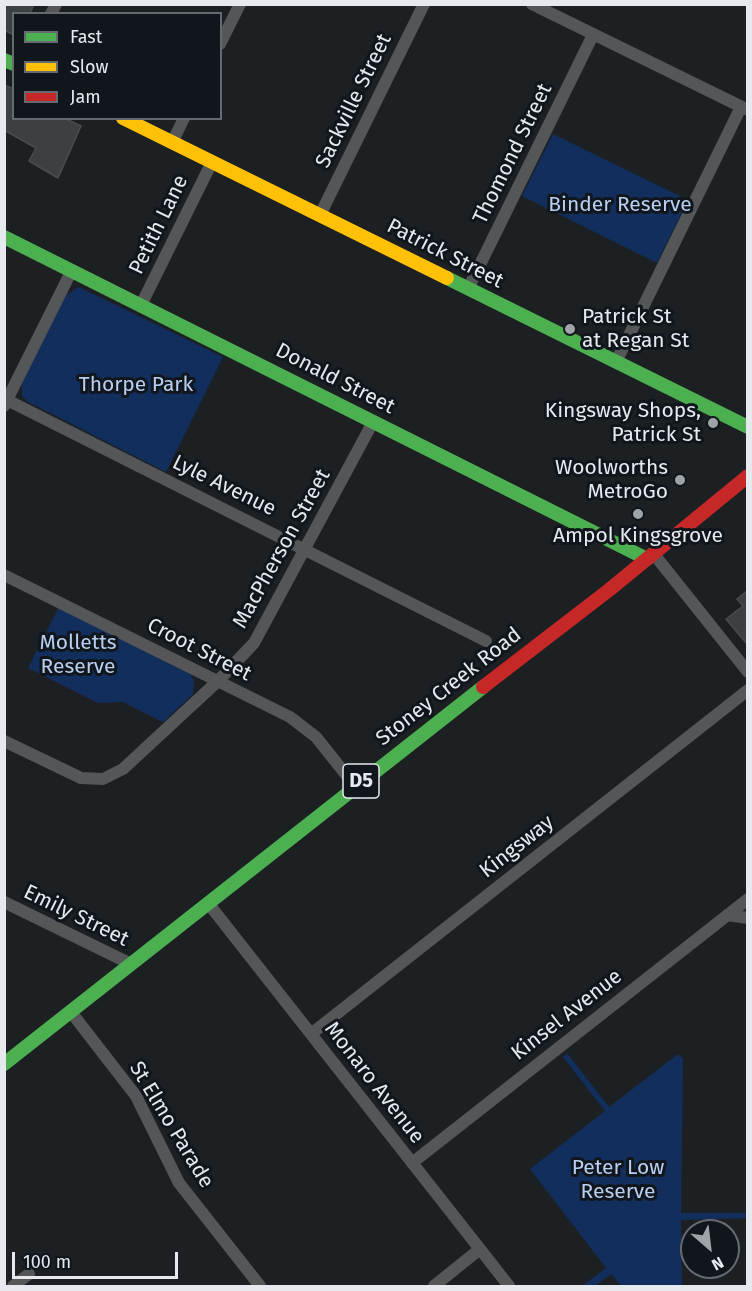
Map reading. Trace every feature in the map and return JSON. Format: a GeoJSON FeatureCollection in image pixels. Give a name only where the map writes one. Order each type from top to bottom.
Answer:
{"type":"FeatureCollection","features":[{"type":"Feature","properties":{"kind":"street"},"geometry":{"type":"LineString","coordinates":[[222,40],[240,4]]}},
{"type":"Feature","properties":{"kind":"street","name":"Sackville Street"},"geometry":{"type":"LineString","coordinates":[[320,215],[424,4]]}},
{"type":"Feature","properties":{"kind":"street"},"geometry":{"type":"LineString","coordinates":[[532,4],[744,108],[616,362]]}},
{"type":"Feature","properties":{"kind":"street","name":"Thomond Street"},"geometry":{"type":"LineString","coordinates":[[468,290],[593,35]]}},
{"type":"Feature","properties":{"kind":"street","name":"Patrick Street"},"geometry":{"type":"LineString","coordinates":[[127,120],[747,427]]}},
{"type":"Feature","properties":{"kind":"street"},"geometry":{"type":"LineString","coordinates":[[172,143],[183,120]]}},
{"type":"Feature","properties":{"kind":"street","name":"Petith Lane"},"geometry":{"type":"LineString","coordinates":[[141,305],[212,162]]}},
{"type":"Feature","properties":{"kind":"street","name":"Donald Street"},"geometry":{"type":"LineString","coordinates":[[4,237],[373,422],[650,556]]}},
{"type":"Feature","properties":{"kind":"street"},"geometry":{"type":"LineString","coordinates":[[6,403],[72,270]]}},
{"type":"Feature","properties":{"kind":"street","name":"Lyle Avenue"},"geometry":{"type":"LineString","coordinates":[[6,403],[486,641]]}},
{"type":"Feature","properties":{"kind":"street","name":"MacPherson Street"},"geometry":{"type":"LineString","coordinates":[[4,741],[81,778],[103,779],[123,769],[218,681],[254,643],[373,422]]}},
{"type":"Feature","properties":{"kind":"street","name":"Stoney Creek Road"},"geometry":{"type":"LineString","coordinates":[[4,1064],[650,556],[747,476]]}},
{"type":"Feature","properties":{"kind":"street"},"geometry":{"type":"LineString","coordinates":[[650,556],[747,672]]}},
{"type":"Feature","properties":{"kind":"street","name":"Croot Street"},"geometry":{"type":"LineString","coordinates":[[4,575],[218,681],[303,726],[356,786]]}},
{"type":"Feature","properties":{"kind":"street","name":"Kingsway"},"geometry":{"type":"LineString","coordinates":[[311,1034],[747,690]]}},
{"type":"Feature","properties":{"kind":"street","name":"Kinsel Avenue"},"geometry":{"type":"LineString","coordinates":[[412,1163],[747,899]]}},
{"type":"Feature","properties":{"kind":"street","name":"Emily Street"},"geometry":{"type":"LineString","coordinates":[[4,902],[131,964]]}},
{"type":"Feature","properties":{"kind":"street","name":"Monaro Avenue"},"geometry":{"type":"LineString","coordinates":[[208,903],[510,1287]]}},
{"type":"Feature","properties":{"kind":"street"},"geometry":{"type":"LineString","coordinates":[[727,915],[747,918]]}},
{"type":"Feature","properties":{"kind":"street","name":"St Elmo Parade"},"geometry":{"type":"LineString","coordinates":[[71,1012],[136,1096],[179,1183],[260,1287]]}},
{"type":"Feature","properties":{"kind":"street"},"geometry":{"type":"LineString","coordinates":[[434,1287],[480,1250]]}},
{"type":"Feature","properties":{"kind":"street"},"geometry":{"type":"LineString","coordinates":[[13,1287],[29,1274]]}},
{"type":"Feature","properties":{"kind":"green space","name":"Binder Reserve"},"geometry":{"type":"Polygon","coordinates":[[[553,134],[688,200],[657,263],[522,196],[553,134]]]}},
{"type":"Feature","properties":{"kind":"green space","name":"Thorpe Park"},"geometry":{"type":"Polygon","coordinates":[[[79,287],[223,357],[166,472],[28,402],[22,396],[22,383],[66,295],[79,287]]]}},
{"type":"Feature","properties":{"kind":"green space","name":"Molletts Reserve"},"geometry":{"type":"Polygon","coordinates":[[[59,607],[190,674],[194,681],[193,694],[163,722],[123,702],[98,703],[28,668],[59,607]]]}},
{"type":"Feature","properties":{"kind":"green space","name":"Peter Low Reserve"},"geometry":{"type":"Polygon","coordinates":[[[567,1053],[609,1107],[678,1054],[683,1058],[681,1213],[747,1213],[748,1218],[680,1219],[682,1286],[621,1286],[611,1274],[595,1286],[582,1286],[606,1268],[530,1169],[605,1111],[563,1057],[567,1053]]]}},
{"type":"Feature","properties":{"kind":"building"},"geometry":{"type":"Polygon","coordinates":[[[4,4],[34,4],[31,12],[12,12],[12,34],[4,30],[4,4]]]}},
{"type":"Feature","properties":{"kind":"building"},"geometry":{"type":"Polygon","coordinates":[[[4,85],[12,88],[12,120],[68,120],[81,126],[58,178],[29,161],[36,148],[4,130],[4,85]]]}},
{"type":"Feature","properties":{"kind":"building"},"geometry":{"type":"Polygon","coordinates":[[[747,591],[747,644],[726,619],[743,606],[737,599],[747,591]]]}},
{"type":"Feature","properties":{"kind":"traffic: fast"},"geometry":{"type":"LineString","coordinates":[[4,60],[12,63]]}},
{"type":"Feature","properties":{"kind":"traffic: fast"},"geometry":{"type":"LineString","coordinates":[[4,237],[647,559]]}},
{"type":"Feature","properties":{"kind":"traffic: fast"},"geometry":{"type":"LineString","coordinates":[[447,278],[748,427]]}},
{"type":"Feature","properties":{"kind":"traffic: fast"},"geometry":{"type":"LineString","coordinates":[[4,1064],[483,687]]}},
{"type":"Feature","properties":{"kind":"traffic: slow"},"geometry":{"type":"LineString","coordinates":[[127,120],[447,278]]}},
{"type":"Feature","properties":{"kind":"traffic: jam"},"geometry":{"type":"LineString","coordinates":[[483,687],[609,590],[748,476]]}},
{"type":"Feature","properties":{"kind":"place","name":"Patrick St at Regan St"},"geometry":{"type":"Point","coordinates":[570,329]}},
{"type":"Feature","properties":{"kind":"place","name":"Kingsway Shops, Patrick St"},"geometry":{"type":"Point","coordinates":[713,423]}},
{"type":"Feature","properties":{"kind":"place","name":"Woolworths MetroGo"},"geometry":{"type":"Point","coordinates":[680,480]}},
{"type":"Feature","properties":{"kind":"place","name":"Ampol Kingsgrove"},"geometry":{"type":"Point","coordinates":[638,514]}}]}
